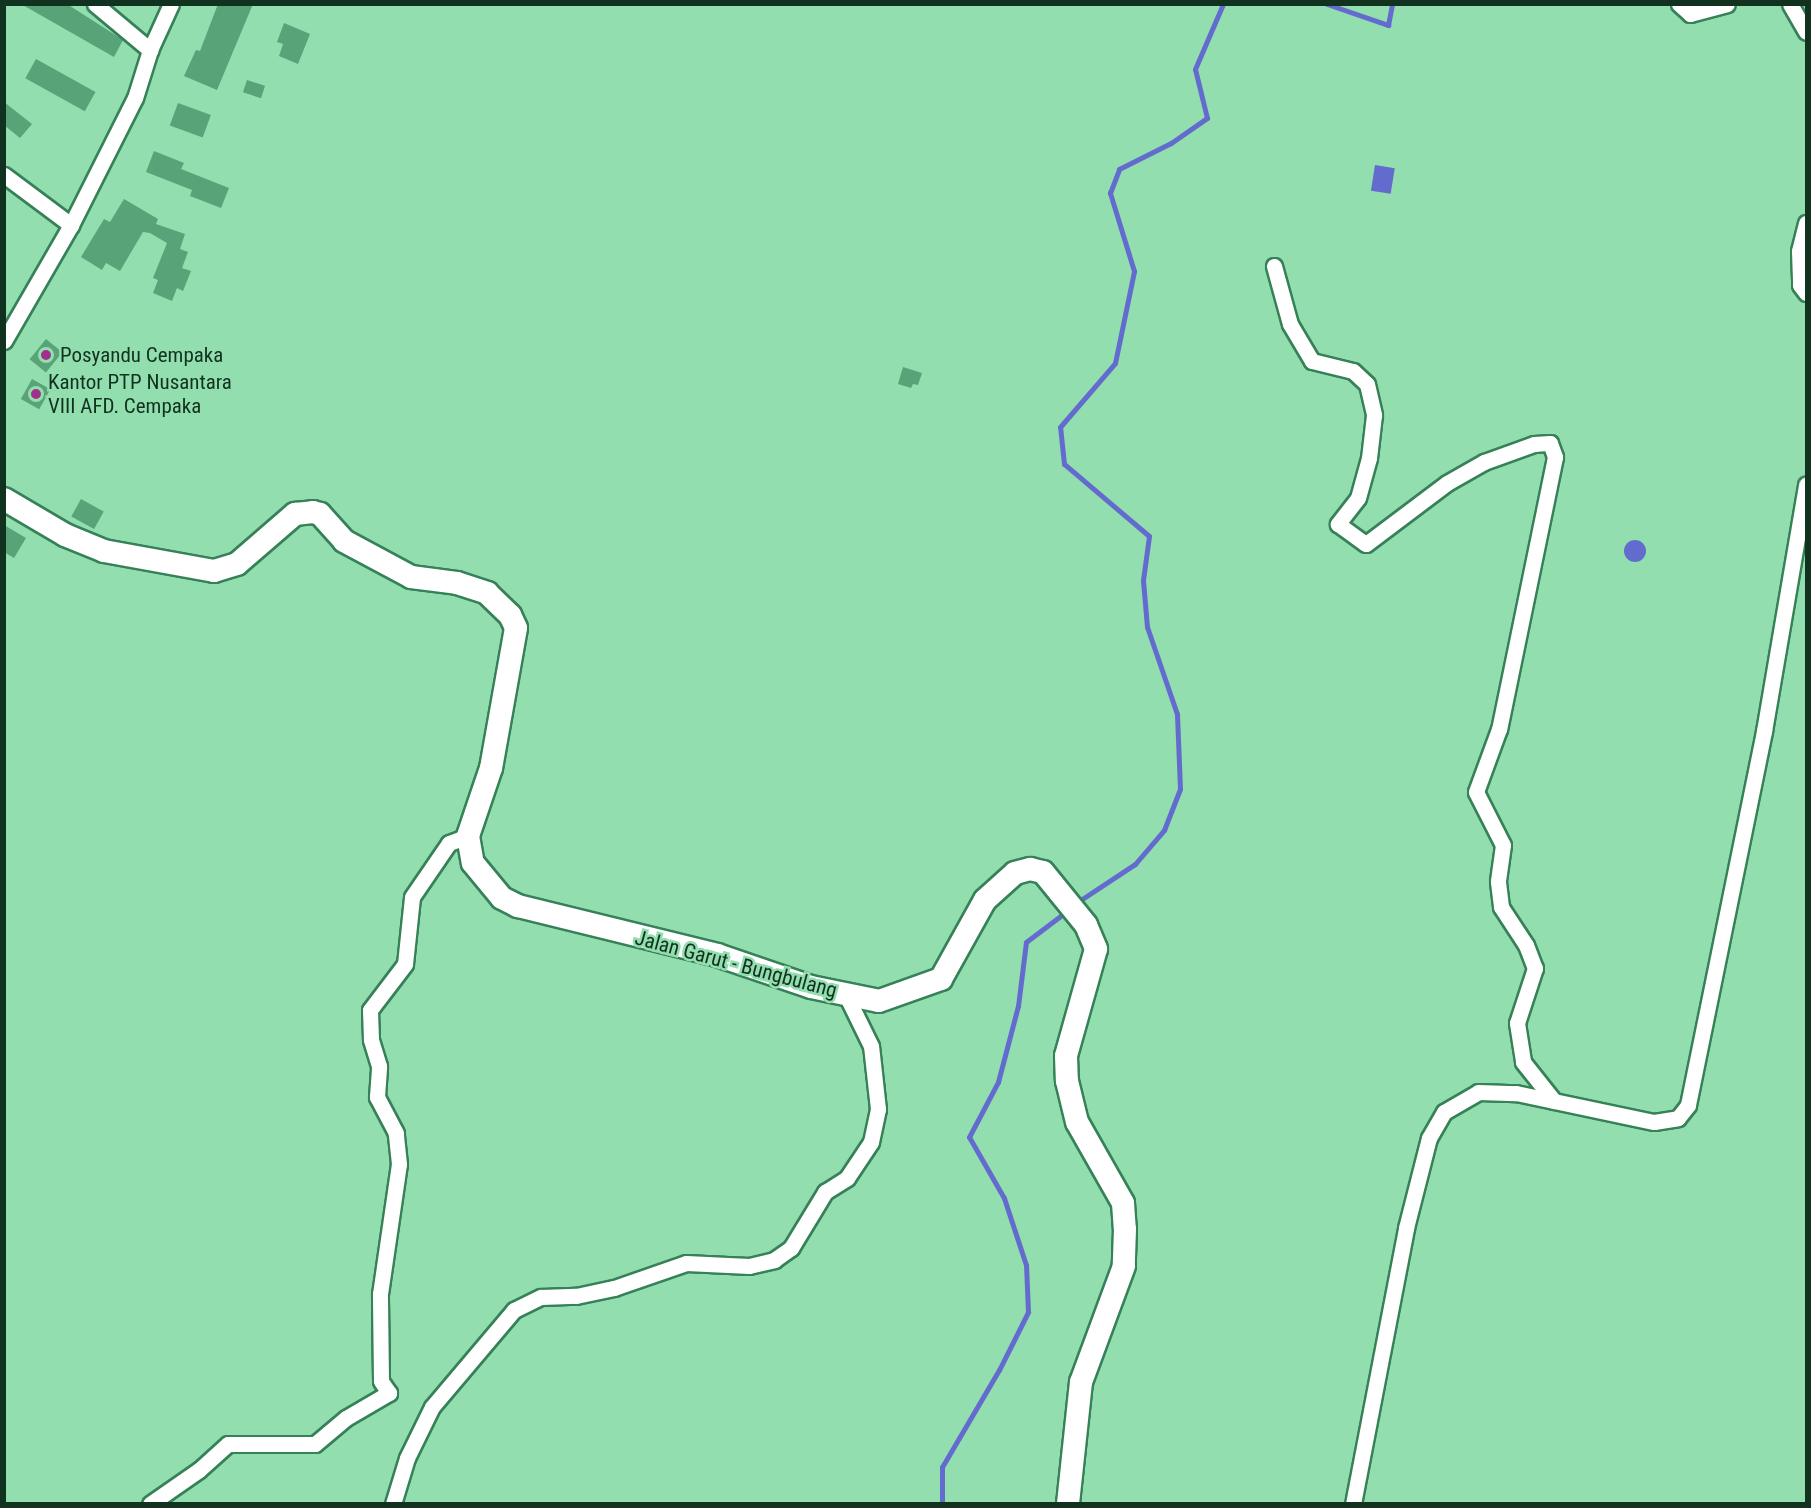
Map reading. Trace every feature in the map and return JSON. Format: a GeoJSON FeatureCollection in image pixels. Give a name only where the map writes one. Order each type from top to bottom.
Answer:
{"type":"FeatureCollection","features":[{"type":"Feature","properties":{"kind":"main road"},"geometry":{"type":"LineString","coordinates":[[4,499],[65,535],[104,551],[214,571],[237,564],[295,514],[312,512],[320,514],[344,541],[411,577],[457,583],[487,593],[510,615],[516,628],[493,758],[468,836]]}},
{"type":"Feature","properties":{"kind":"main road","name":"Jalan Garut - Bungbulang"},"geometry":{"type":"LineString","coordinates":[[468,836],[473,863],[502,898],[518,906],[717,955],[811,987],[879,1001],[941,979],[985,900],[1016,873],[1030,869],[1043,872],[1056,885],[1086,925],[1096,949],[1094,965],[1081,997],[1066,1056],[1067,1081],[1077,1122],[1123,1203],[1124,1257],[1116,1293],[1081,1382],[1068,1503]]}},
{"type":"Feature","properties":{"kind":"street"},"geometry":{"type":"LineString","coordinates":[[95,4],[150,51]]}},
{"type":"Feature","properties":{"kind":"street"},"geometry":{"type":"LineString","coordinates":[[4,341],[71,225],[135,98],[150,51],[171,4]]}},
{"type":"Feature","properties":{"kind":"street"},"geometry":{"type":"LineString","coordinates":[[1679,4],[1690,14],[1727,4]]}},
{"type":"Feature","properties":{"kind":"street"},"geometry":{"type":"LineString","coordinates":[[1790,4],[1806,32]]}},
{"type":"Feature","properties":{"kind":"street"},"geometry":{"type":"LineString","coordinates":[[4,175],[71,225]]}},
{"type":"Feature","properties":{"kind":"street"},"geometry":{"type":"LineString","coordinates":[[1806,223],[1799,251],[1800,285],[1806,293]]}},
{"type":"Feature","properties":{"kind":"street"},"geometry":{"type":"LineString","coordinates":[[1274,266],[1290,324],[1312,361],[1353,371],[1367,384],[1374,414],[1369,458],[1358,498],[1338,524],[1366,544],[1447,483],[1484,462],[1534,444],[1550,443],[1555,457],[1499,729],[1476,792],[1503,845],[1498,882],[1501,907],[1526,945],[1535,968],[1517,1023],[1523,1062],[1554,1101]]}},
{"type":"Feature","properties":{"kind":"street"},"geometry":{"type":"LineString","coordinates":[[1353,1503],[1406,1228],[1429,1138],[1444,1112],[1478,1092],[1516,1093],[1654,1122],[1678,1118],[1688,1105],[1764,731],[1806,485]]}},
{"type":"Feature","properties":{"kind":"street"},"geometry":{"type":"LineString","coordinates":[[150,1503],[199,1470],[228,1444],[315,1444],[346,1418],[390,1393],[381,1381],[380,1294],[399,1164],[396,1133],[377,1097],[380,1066],[371,1039],[370,1010],[405,964],[412,897],[449,843],[468,836]]}},
{"type":"Feature","properties":{"kind":"street"},"geometry":{"type":"LineString","coordinates":[[393,1503],[407,1458],[432,1407],[514,1310],[541,1297],[576,1296],[614,1288],[686,1263],[749,1266],[774,1260],[791,1248],[825,1192],[847,1178],[871,1142],[878,1109],[870,1046],[845,993]]}},
{"type":"Feature","properties":{"kind":"water"},"geometry":{"type":"Polygon","coordinates":[[[1375,165],[1395,168],[1391,194],[1371,191],[1375,165]]]}},
{"type":"Feature","properties":{"kind":"water"},"geometry":{"type":"Polygon","coordinates":[[[1635,540],[1643,543],[1646,551],[1643,559],[1635,562],[1627,559],[1624,551],[1627,543],[1635,540]]]}},
{"type":"Feature","properties":{"kind":"building"},"geometry":{"type":"Polygon","coordinates":[[[21,4],[67,4],[123,40],[114,57],[21,4]]]}},
{"type":"Feature","properties":{"kind":"building"},"geometry":{"type":"Polygon","coordinates":[[[218,4],[253,4],[217,90],[184,76],[196,50],[200,51],[218,4]]]}},
{"type":"Feature","properties":{"kind":"building"},"geometry":{"type":"Polygon","coordinates":[[[284,23],[310,34],[298,64],[279,56],[283,44],[277,42],[284,23]]]}},
{"type":"Feature","properties":{"kind":"building"},"geometry":{"type":"Polygon","coordinates":[[[36,59],[95,92],[85,111],[25,78],[36,59]]]}},
{"type":"Feature","properties":{"kind":"building"},"geometry":{"type":"Polygon","coordinates":[[[247,80],[265,86],[261,98],[243,92],[247,80]]]}},
{"type":"Feature","properties":{"kind":"building"},"geometry":{"type":"Polygon","coordinates":[[[4,102],[32,124],[20,138],[4,125],[4,102]]]}},
{"type":"Feature","properties":{"kind":"building"},"geometry":{"type":"Polygon","coordinates":[[[178,103],[211,115],[203,138],[170,126],[178,103]]]}},
{"type":"Feature","properties":{"kind":"building"},"geometry":{"type":"Polygon","coordinates":[[[154,151],[184,163],[181,169],[229,188],[221,208],[190,196],[192,190],[146,172],[154,151]]]}},
{"type":"Feature","properties":{"kind":"building"},"geometry":{"type":"Polygon","coordinates":[[[124,199],[158,219],[156,224],[185,234],[180,249],[188,252],[182,268],[191,271],[183,291],[177,288],[172,301],[153,293],[158,280],[153,278],[167,243],[150,233],[143,232],[120,271],[106,263],[102,270],[81,257],[104,219],[110,222],[124,199]]]}},
{"type":"Feature","properties":{"kind":"building","name":"Posyandu Cempaka"},"geometry":{"type":"Polygon","coordinates":[[[46,339],[62,352],[46,372],[30,359],[46,339]]]}},
{"type":"Feature","properties":{"kind":"building"},"geometry":{"type":"Polygon","coordinates":[[[903,367],[922,373],[918,385],[913,384],[911,388],[898,384],[903,367]]]}},
{"type":"Feature","properties":{"kind":"building","name":"Kantor PTP Nusantara VIII AFD. Cempaka"},"geometry":{"type":"Polygon","coordinates":[[[32,379],[50,389],[39,409],[21,399],[32,379]]]}},
{"type":"Feature","properties":{"kind":"building"},"geometry":{"type":"Polygon","coordinates":[[[81,499],[104,512],[94,529],[71,516],[81,499]]]}},
{"type":"Feature","properties":{"kind":"building"},"geometry":{"type":"Polygon","coordinates":[[[4,525],[26,538],[14,558],[4,552],[4,525]]]}},
{"type":"Feature","properties":{"kind":"waterway"},"geometry":{"type":"LineString","coordinates":[[1076,903],[1135,864],[1164,830],[1180,789],[1177,714],[1147,627],[1143,580],[1149,536],[1064,464],[1060,427],[1115,363],[1134,271],[1110,193],[1119,169],[1171,143],[1207,118],[1195,69],[1223,4]]}},
{"type":"Feature","properties":{"kind":"waterway"},"geometry":{"type":"LineString","coordinates":[[1327,4],[1388,25],[1392,4]]}},
{"type":"Feature","properties":{"kind":"waterway"},"geometry":{"type":"LineString","coordinates":[[942,1504],[942,1467],[999,1370],[1028,1312],[1026,1265],[1004,1198],[969,1137],[998,1082],[1018,1006],[1026,942],[1067,911]]}},
{"type":"Feature","properties":{"kind":"place","name":"Posyandu Cempaka"},"geometry":{"type":"Point","coordinates":[46,355]}},
{"type":"Feature","properties":{"kind":"place","name":"Kantor PTP Nusantara VIII AFD. Cempaka"},"geometry":{"type":"Point","coordinates":[36,394]}}]}
